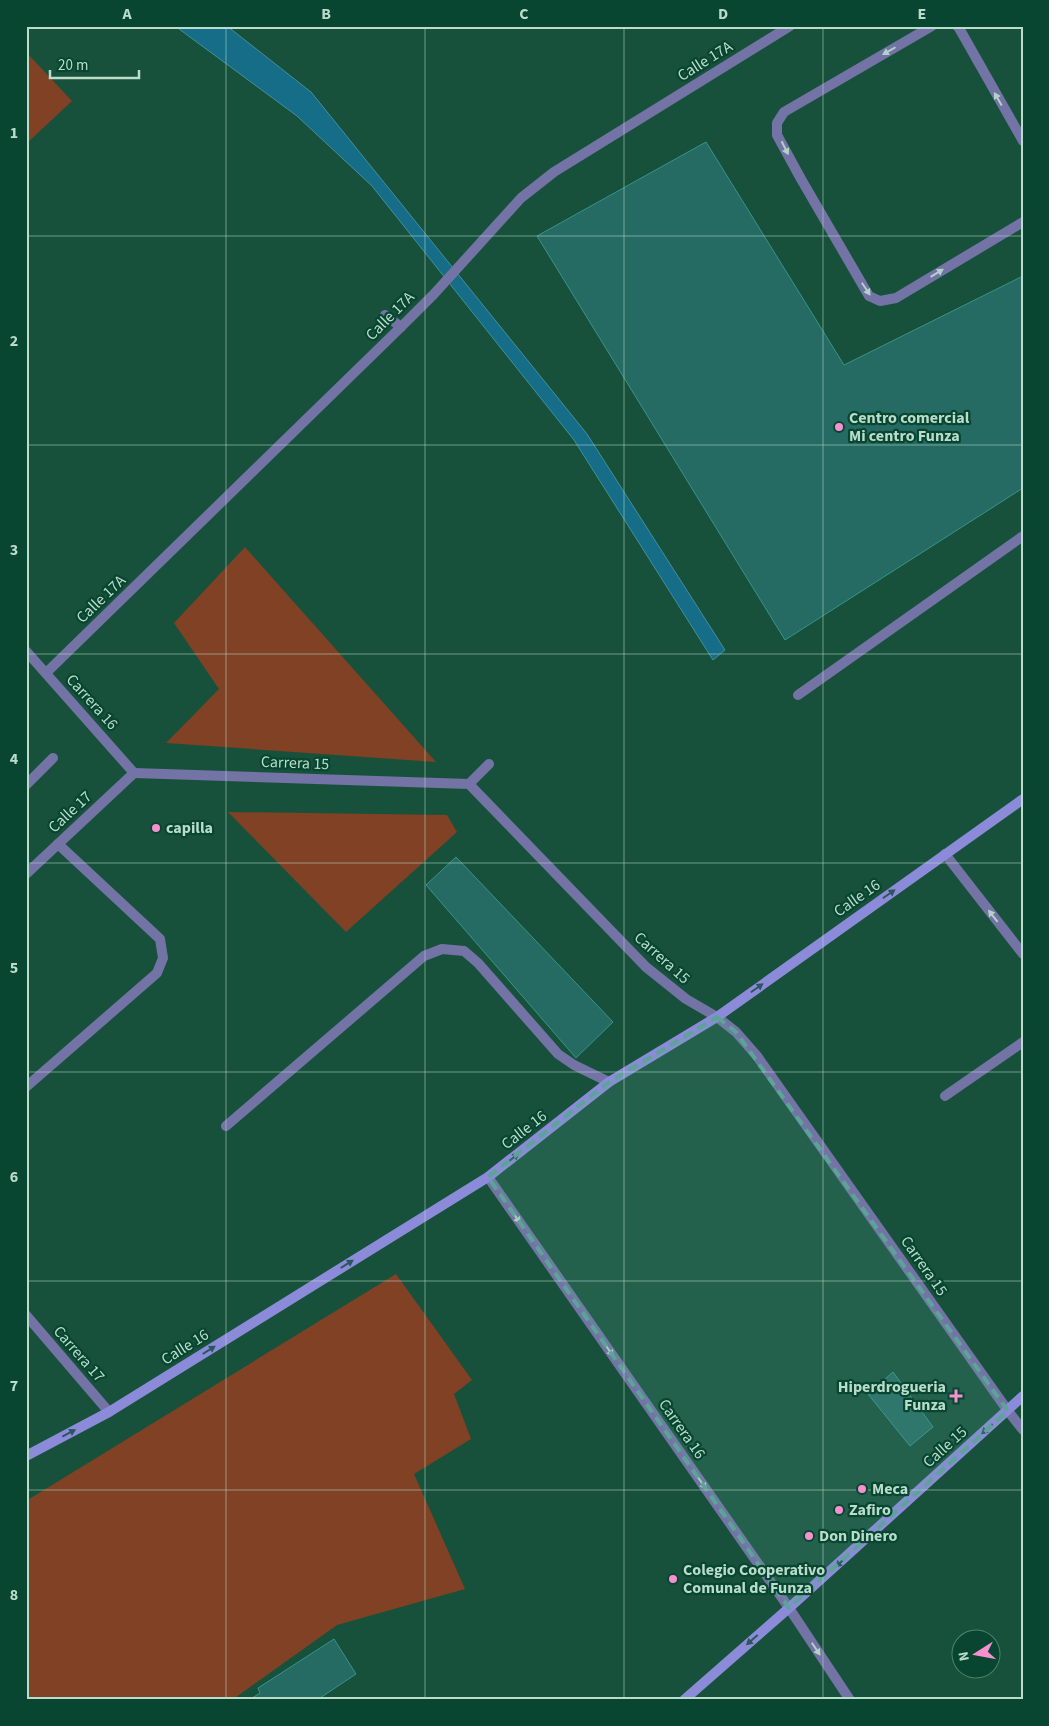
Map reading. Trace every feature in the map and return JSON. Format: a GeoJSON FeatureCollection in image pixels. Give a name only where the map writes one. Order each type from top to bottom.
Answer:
{"type":"FeatureCollection","features":[{"type":"Feature","properties":{"kind":"street","name":"Calle 17A"},"geometry":{"type":"LineString","coordinates":[[46,673],[401,327],[522,198],[554,172],[790,26]]}},
{"type":"Feature","properties":{"kind":"street"},"geometry":{"type":"LineString","coordinates":[[932,26],[784,112],[777,123],[777,134],[800,179],[869,296],[880,301],[896,298],[1023,222]]}},
{"type":"Feature","properties":{"kind":"street"},"geometry":{"type":"LineString","coordinates":[[957,26],[960,28],[1023,141]]}},
{"type":"Feature","properties":{"kind":"street"},"geometry":{"type":"LineString","coordinates":[[385,315],[401,327]]}},
{"type":"Feature","properties":{"kind":"street"},"geometry":{"type":"LineString","coordinates":[[798,695],[1023,536]]}},
{"type":"Feature","properties":{"kind":"street","name":"Carrera 16"},"geometry":{"type":"LineString","coordinates":[[26,651],[134,772]]}},
{"type":"Feature","properties":{"kind":"street"},"geometry":{"type":"LineString","coordinates":[[26,785],[52,758]]}},
{"type":"Feature","properties":{"kind":"street"},"geometry":{"type":"LineString","coordinates":[[469,784],[489,764]]}},
{"type":"Feature","properties":{"kind":"street","name":"Carrera 15"},"geometry":{"type":"LineString","coordinates":[[134,772],[469,784],[646,967],[686,999],[717,1016],[736,1032],[757,1056],[1023,1430]]}},
{"type":"Feature","properties":{"kind":"street","name":"Calle 17"},"geometry":{"type":"LineString","coordinates":[[26,874],[134,772]]}},
{"type":"Feature","properties":{"kind":"street","name":"Calle 16"},"geometry":{"type":"LineString","coordinates":[[26,1456],[109,1412],[488,1177],[609,1082],[717,1016],[1023,799]]}},
{"type":"Feature","properties":{"kind":"street"},"geometry":{"type":"LineString","coordinates":[[26,1087],[157,973],[163,958],[160,938],[58,844]]}},
{"type":"Feature","properties":{"kind":"street"},"geometry":{"type":"LineString","coordinates":[[945,854],[1023,954]]}},
{"type":"Feature","properties":{"kind":"street"},"geometry":{"type":"LineString","coordinates":[[226,1126],[424,956],[442,949],[464,951],[478,963],[558,1054],[574,1065],[609,1082]]}},
{"type":"Feature","properties":{"kind":"street"},"geometry":{"type":"LineString","coordinates":[[944,1096],[1023,1042]]}},
{"type":"Feature","properties":{"kind":"street","name":"Carrera 16"},"geometry":{"type":"LineString","coordinates":[[488,1177],[789,1608],[850,1700]]}},
{"type":"Feature","properties":{"kind":"street","name":"Carrera 17"},"geometry":{"type":"LineString","coordinates":[[26,1315],[109,1412]]}},
{"type":"Feature","properties":{"kind":"street","name":"Calle 15"},"geometry":{"type":"LineString","coordinates":[[684,1700],[789,1608],[1023,1396]]}},
{"type":"Feature","properties":{"kind":"highlighted area"},"geometry":{"type":"Polygon","coordinates":[[[717,1017],[736,1032],[1008,1411],[789,1608],[488,1177],[609,1082],[717,1017]]]}},
{"type":"Feature","properties":{"kind":"shaded area"},"geometry":{"type":"Polygon","coordinates":[[[26,52],[72,101],[26,144],[26,52]]]}},
{"type":"Feature","properties":{"kind":"shaded area"},"geometry":{"type":"Polygon","coordinates":[[[245,547],[436,762],[166,743],[219,689],[174,623],[245,547]]]}},
{"type":"Feature","properties":{"kind":"shaded area"},"geometry":{"type":"Polygon","coordinates":[[[228,812],[447,815],[457,832],[346,932],[228,812]]]}},
{"type":"Feature","properties":{"kind":"shaded area"},"geometry":{"type":"Polygon","coordinates":[[[396,1274],[472,1380],[454,1394],[471,1439],[414,1474],[465,1589],[337,1625],[232,1700],[26,1700],[26,1501],[396,1274]]]}},
{"type":"Feature","properties":{"kind":"water"},"geometry":{"type":"Polygon","coordinates":[[[175,26],[227,26],[311,92],[587,434],[725,650],[713,660],[574,440],[372,186],[297,116],[175,26]]]}},
{"type":"Feature","properties":{"kind":"building","name":"Centro comercial Mi centro Funza"},"geometry":{"type":"Polygon","coordinates":[[[706,142],[844,365],[1023,276],[1023,488],[785,640],[537,236],[706,142]]]}},
{"type":"Feature","properties":{"kind":"building"},"geometry":{"type":"Polygon","coordinates":[[[456,857],[613,1022],[576,1058],[426,885],[456,857]]]}},
{"type":"Feature","properties":{"kind":"building"},"geometry":{"type":"Polygon","coordinates":[[[893,1372],[933,1427],[910,1446],[868,1394],[893,1372]]]}},
{"type":"Feature","properties":{"kind":"building"},"geometry":{"type":"Polygon","coordinates":[[[334,1639],[356,1674],[317,1700],[249,1700],[260,1693],[258,1688],[334,1639]]]}},
{"type":"Feature","properties":{"kind":"place","name":"Centro comercial Mi centro Funza"},"geometry":{"type":"Point","coordinates":[839,427]}},
{"type":"Feature","properties":{"kind":"place","name":"capilla"},"geometry":{"type":"Point","coordinates":[156,828]}},
{"type":"Feature","properties":{"kind":"place","name":"Hiperdrogueria Funza"},"geometry":{"type":"Point","coordinates":[956,1396]}},
{"type":"Feature","properties":{"kind":"place","name":"Meca"},"geometry":{"type":"Point","coordinates":[862,1489]}},
{"type":"Feature","properties":{"kind":"place","name":"Zafiro"},"geometry":{"type":"Point","coordinates":[839,1510]}},
{"type":"Feature","properties":{"kind":"place","name":"Don Dinero"},"geometry":{"type":"Point","coordinates":[809,1536]}},
{"type":"Feature","properties":{"kind":"place","name":"Colegio Cooperativo Comunal de Funza"},"geometry":{"type":"Point","coordinates":[673,1579]}}]}
